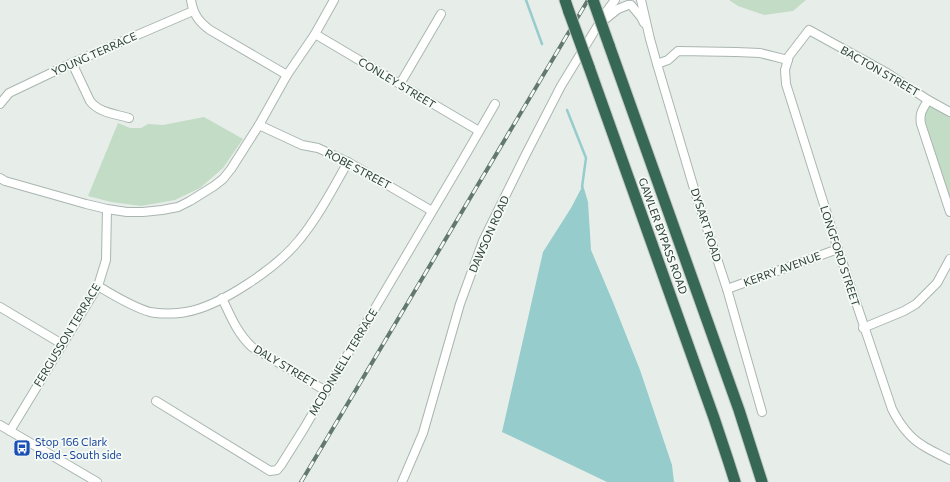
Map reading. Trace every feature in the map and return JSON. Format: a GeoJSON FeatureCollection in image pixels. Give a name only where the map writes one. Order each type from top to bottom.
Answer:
{"type":"FeatureCollection","features":[{"type":"Feature","properties":{"kind":"highway","name":"GAWLER BYPASS ROAD"},"geometry":{"type":"LineString","coordinates":[[565,0],[735,482]]}},
{"type":"Feature","properties":{"kind":"highway","name":"GAWLER BYPASS ROAD"},"geometry":{"type":"LineString","coordinates":[[593,0],[739,410],[762,482]]}},
{"type":"Feature","properties":{"kind":"street"},"geometry":{"type":"LineString","coordinates":[[191,0],[193,11],[201,23],[210,30],[287,75]]}},
{"type":"Feature","properties":{"kind":"street"},"geometry":{"type":"LineString","coordinates":[[0,178],[5,181],[107,209],[127,212],[143,212],[178,207],[190,201],[214,186],[231,169],[259,125],[287,75],[315,34],[334,0]]}},
{"type":"Feature","properties":{"kind":"street","name":"DAWSON ROAD"},"geometry":{"type":"LineString","coordinates":[[402,482],[423,433],[460,304],[483,240],[561,86],[606,12],[615,0]]}},
{"type":"Feature","properties":{"kind":"street","name":"DAWSON ROAD"},"geometry":{"type":"LineString","coordinates":[[600,22],[627,4],[635,5],[641,0]]}},
{"type":"Feature","properties":{"kind":"street","name":"DYSART ROAD"},"geometry":{"type":"LineString","coordinates":[[641,0],[657,64],[695,192],[727,288],[762,412]]}},
{"type":"Feature","properties":{"kind":"street","name":"DYSART ROAD"},"geometry":{"type":"LineString","coordinates":[[627,4],[641,17],[650,39]]}},
{"type":"Feature","properties":{"kind":"street","name":"YOUNG TERRACE"},"geometry":{"type":"LineString","coordinates":[[0,104],[9,94],[72,63],[193,11]]}},
{"type":"Feature","properties":{"kind":"street"},"geometry":{"type":"LineString","coordinates":[[400,84],[441,14]]}},
{"type":"Feature","properties":{"kind":"street","name":"LONGFORD STREET"},"geometry":{"type":"LineString","coordinates":[[809,30],[789,56],[786,70],[786,84],[838,249],[892,409],[905,429],[921,445],[950,460]]}},
{"type":"Feature","properties":{"kind":"street","name":"BACTON STREET"},"geometry":{"type":"LineString","coordinates":[[809,30],[887,73],[928,100],[950,112]]}},
{"type":"Feature","properties":{"kind":"street","name":"CONLEY STREET"},"geometry":{"type":"LineString","coordinates":[[315,34],[479,131]]}},
{"type":"Feature","properties":{"kind":"street"},"geometry":{"type":"LineString","coordinates":[[657,64],[668,60],[678,51],[729,51],[760,54],[788,60]]}},
{"type":"Feature","properties":{"kind":"street"},"geometry":{"type":"LineString","coordinates":[[72,63],[93,105],[103,111],[129,118]]}},
{"type":"Feature","properties":{"kind":"street"},"geometry":{"type":"LineString","coordinates":[[928,100],[921,113],[921,124],[950,212]]}},
{"type":"Feature","properties":{"kind":"street","name":"MCDONNELL TERRACE"},"geometry":{"type":"LineString","coordinates":[[156,401],[270,470],[277,470],[326,391],[495,104]]}},
{"type":"Feature","properties":{"kind":"street","name":"ROBE STREET"},"geometry":{"type":"LineString","coordinates":[[259,125],[302,145],[318,148],[348,162],[432,211]]}},
{"type":"Feature","properties":{"kind":"street"},"geometry":{"type":"LineString","coordinates":[[98,286],[130,303],[156,313],[187,312],[222,298],[266,271],[299,240],[348,162]]}},
{"type":"Feature","properties":{"kind":"street","name":"FERGUSSON TERRACE"},"geometry":{"type":"LineString","coordinates":[[10,430],[98,286],[106,260],[107,209]]}},
{"type":"Feature","properties":{"kind":"street","name":"KERRY AVENUE"},"geometry":{"type":"LineString","coordinates":[[727,288],[838,249]]}},
{"type":"Feature","properties":{"kind":"street"},"geometry":{"type":"LineString","coordinates":[[864,328],[904,311],[916,304],[937,283],[950,259]]}},
{"type":"Feature","properties":{"kind":"street","name":"DALY STREET"},"geometry":{"type":"LineString","coordinates":[[222,298],[239,332],[246,342],[326,391]]}},
{"type":"Feature","properties":{"kind":"street"},"geometry":{"type":"LineString","coordinates":[[0,307],[62,344]]}},
{"type":"Feature","properties":{"kind":"street"},"geometry":{"type":"LineString","coordinates":[[0,425],[97,482]]}},
{"type":"Feature","properties":{"kind":"green space"},"geometry":{"type":"Polygon","coordinates":[[[729,0],[806,0],[793,11],[764,15],[738,6],[729,0]]]}},
{"type":"Feature","properties":{"kind":"green space"},"geometry":{"type":"Polygon","coordinates":[[[928,100],[950,112],[950,212],[921,113],[928,100]]]}},
{"type":"Feature","properties":{"kind":"green space"},"geometry":{"type":"Polygon","coordinates":[[[204,117],[243,139],[223,168],[200,188],[175,200],[141,206],[111,202],[88,196],[118,123],[130,128],[141,128],[148,124],[163,125],[204,117]]]}},
{"type":"Feature","properties":{"kind":"water"},"geometry":{"type":"Polygon","coordinates":[[[583,185],[588,202],[591,250],[640,370],[672,465],[674,482],[607,482],[502,432],[543,252],[571,208],[583,185]]]}},
{"type":"Feature","properties":{"kind":"waterway"},"geometry":{"type":"LineString","coordinates":[[526,0],[542,44]]}},
{"type":"Feature","properties":{"kind":"waterway"},"geometry":{"type":"LineString","coordinates":[[567,110],[586,158],[582,187]]}},
{"type":"Feature","properties":{"kind":"railway"},"geometry":{"type":"LineString","coordinates":[[301,482],[588,0]]}},
{"type":"Feature","properties":{"kind":"place","name":"Stop 166 Clark Road - South side"},"geometry":{"type":"Point","coordinates":[22,448]}}]}
